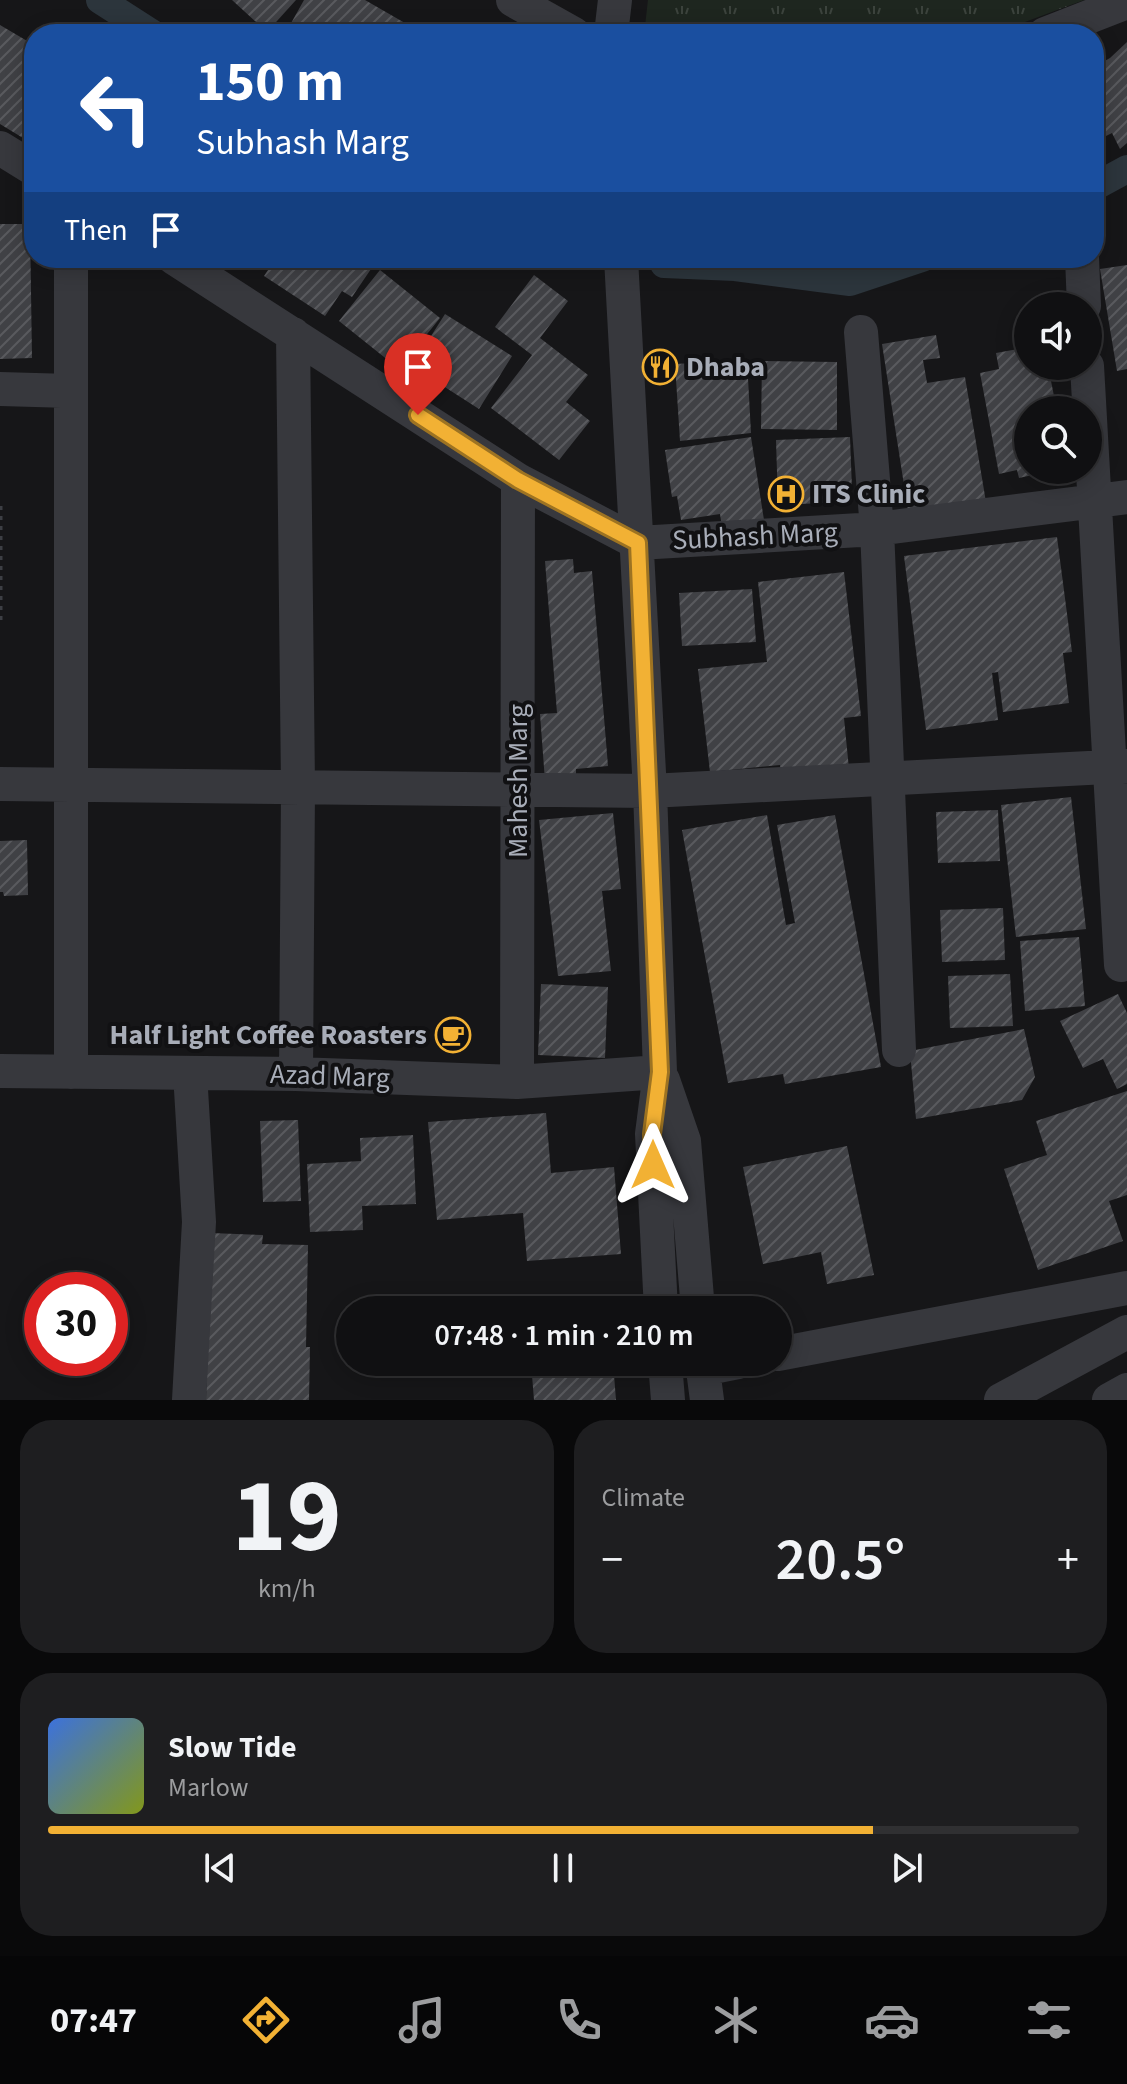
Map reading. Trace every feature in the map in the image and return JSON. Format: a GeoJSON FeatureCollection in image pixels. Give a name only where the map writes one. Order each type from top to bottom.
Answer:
{"type":"FeatureCollection","features":[{"type":"Feature","properties":{"kind":"street"},"geometry":{"type":"LineString","coordinates":[[513,0],[556,24]]}},
{"type":"Feature","properties":{"kind":"street"},"geometry":{"type":"LineString","coordinates":[[612,24],[615,0]]}},
{"type":"Feature","properties":{"kind":"street"},"geometry":{"type":"LineString","coordinates":[[1071,24],[1127,2]]}},
{"type":"Feature","properties":{"kind":"street"},"geometry":{"type":"LineString","coordinates":[[0,148],[24,163]]}},
{"type":"Feature","properties":{"kind":"street"},"geometry":{"type":"LineString","coordinates":[[71,268],[71,1072]]}},
{"type":"Feature","properties":{"kind":"street","name":"Subhash Marg"},"geometry":{"type":"LineString","coordinates":[[190,268],[518,480],[638,543],[877,529],[1111,498]]}},
{"type":"Feature","properties":{"kind":"street"},"geometry":{"type":"LineString","coordinates":[[622,268],[650,791],[660,1072],[652,1134],[660,1296]]}},
{"type":"Feature","properties":{"kind":"street"},"geometry":{"type":"LineString","coordinates":[[1082,268],[1083,292]]}},
{"type":"Feature","properties":{"kind":"street"},"geometry":{"type":"LineString","coordinates":[[861,332],[877,529],[899,1050]]}},
{"type":"Feature","properties":{"kind":"street"},"geometry":{"type":"LineString","coordinates":[[293,334],[298,787],[296,1074]]}},
{"type":"Feature","properties":{"kind":"street"},"geometry":{"type":"LineString","coordinates":[[1090,380],[1111,498],[1121,965]]}},
{"type":"Feature","properties":{"kind":"street"},"geometry":{"type":"LineString","coordinates":[[0,389],[70,391]]}},
{"type":"Feature","properties":{"kind":"street","name":"Mahesh Marg"},"geometry":{"type":"LineString","coordinates":[[517,1082],[518,480]]}},
{"type":"Feature","properties":{"kind":"street"},"geometry":{"type":"LineString","coordinates":[[0,784],[650,791],[1117,766]]}},
{"type":"Feature","properties":{"kind":"street","name":"Azad Marg"},"geometry":{"type":"LineString","coordinates":[[0,1071],[296,1074],[517,1082],[660,1072]]}},
{"type":"Feature","properties":{"kind":"street"},"geometry":{"type":"LineString","coordinates":[[660,1072],[684,1141],[697,1296]]}},
{"type":"Feature","properties":{"kind":"street"},"geometry":{"type":"LineString","coordinates":[[189,1400],[199,1222],[190,1073]]}},
{"type":"Feature","properties":{"kind":"street"},"geometry":{"type":"LineString","coordinates":[[792,1351],[1127,1288]]}},
{"type":"Feature","properties":{"kind":"street"},"geometry":{"type":"LineString","coordinates":[[1001,1400],[1127,1332]]}},
{"type":"Feature","properties":{"kind":"street"},"geometry":{"type":"LineString","coordinates":[[666,1376],[668,1400]]}},
{"type":"Feature","properties":{"kind":"street"},"geometry":{"type":"LineString","coordinates":[[1109,1400],[1127,1390]]}},
{"type":"Feature","properties":{"kind":"path"},"geometry":{"type":"LineString","coordinates":[[0,506],[0,625]]}},
{"type":"Feature","properties":{"kind":"green space"},"geometry":{"type":"Polygon","coordinates":[[[648,0],[1084,0],[1019,24],[645,24],[648,0]]]}},
{"type":"Feature","properties":{"kind":"building"},"geometry":{"type":"Polygon","coordinates":[[[232,0],[296,0],[274,24],[258,24],[232,0]]]}},
{"type":"Feature","properties":{"kind":"building"},"geometry":{"type":"Polygon","coordinates":[[[304,0],[365,0],[407,24],[291,24],[304,0]]]}},
{"type":"Feature","properties":{"kind":"building"},"geometry":{"type":"Polygon","coordinates":[[[0,25],[24,39],[24,136],[0,124],[0,25]]]}},
{"type":"Feature","properties":{"kind":"building"},"geometry":{"type":"Polygon","coordinates":[[[1127,42],[1127,143],[1120,149],[1112,133],[1104,137],[1104,61],[1127,42]]]}},
{"type":"Feature","properties":{"kind":"building"},"geometry":{"type":"Polygon","coordinates":[[[0,224],[24,224],[24,268],[31,268],[32,358],[0,359],[0,224]]]}},
{"type":"Feature","properties":{"kind":"building"},"geometry":{"type":"Polygon","coordinates":[[[1127,265],[1127,369],[1117,371],[1100,269],[1127,265]]]}},
{"type":"Feature","properties":{"kind":"building"},"geometry":{"type":"Polygon","coordinates":[[[269,268],[371,269],[352,297],[342,291],[325,316],[264,276],[269,268]]]}},
{"type":"Feature","properties":{"kind":"building"},"geometry":{"type":"Polygon","coordinates":[[[380,270],[440,318],[399,369],[339,321],[380,270]]]}},
{"type":"Feature","properties":{"kind":"building"},"geometry":{"type":"Polygon","coordinates":[[[534,275],[568,301],[540,338],[588,375],[566,402],[590,421],[559,460],[491,408],[532,355],[495,327],[534,275]]]}},
{"type":"Feature","properties":{"kind":"building"},"geometry":{"type":"Polygon","coordinates":[[[445,314],[512,356],[479,409],[412,366],[445,314]]]}},
{"type":"Feature","properties":{"kind":"building"},"geometry":{"type":"Polygon","coordinates":[[[936,335],[940,358],[923,360],[927,383],[965,377],[987,508],[909,517],[882,344],[936,335]]]}},
{"type":"Feature","properties":{"kind":"building"},"geometry":{"type":"Polygon","coordinates":[[[1014,350],[1014,380],[1051,380],[1054,396],[1014,396],[1014,471],[999,474],[980,373],[999,369],[996,353],[1014,350]]]}},
{"type":"Feature","properties":{"kind":"building"},"geometry":{"type":"Polygon","coordinates":[[[747,360],[751,433],[680,441],[675,364],[747,360]]]}},
{"type":"Feature","properties":{"kind":"building"},"geometry":{"type":"Polygon","coordinates":[[[762,361],[837,362],[837,430],[761,429],[762,361]]]}},
{"type":"Feature","properties":{"kind":"building"},"geometry":{"type":"Polygon","coordinates":[[[751,437],[764,520],[722,527],[720,514],[681,520],[677,496],[672,497],[665,450],[751,437]]]}},
{"type":"Feature","properties":{"kind":"building"},"geometry":{"type":"Polygon","coordinates":[[[850,437],[852,489],[822,490],[823,503],[778,505],[776,440],[850,437]]]}},
{"type":"Feature","properties":{"kind":"building"},"geometry":{"type":"Polygon","coordinates":[[[1057,537],[1072,652],[1063,653],[1069,703],[1003,712],[998,672],[992,673],[998,720],[926,730],[904,556],[1057,537]]]}},
{"type":"Feature","properties":{"kind":"building"},"geometry":{"type":"Polygon","coordinates":[[[573,559],[574,573],[592,571],[608,766],[576,769],[576,778],[545,781],[540,714],[557,713],[545,561],[573,559]]]}},
{"type":"Feature","properties":{"kind":"building"},"geometry":{"type":"Polygon","coordinates":[[[844,572],[861,716],[844,718],[849,769],[781,776],[780,765],[710,772],[698,669],[767,662],[758,582],[844,572]]]}},
{"type":"Feature","properties":{"kind":"building"},"geometry":{"type":"Polygon","coordinates":[[[752,589],[756,642],[682,646],[679,593],[752,589]]]}},
{"type":"Feature","properties":{"kind":"building"},"geometry":{"type":"Polygon","coordinates":[[[1071,797],[1086,929],[1016,937],[1001,805],[1071,797]]]}},
{"type":"Feature","properties":{"kind":"building"},"geometry":{"type":"Polygon","coordinates":[[[998,810],[1000,861],[938,863],[936,812],[998,810]]]}},
{"type":"Feature","properties":{"kind":"building"},"geometry":{"type":"Polygon","coordinates":[[[613,813],[621,889],[602,891],[611,971],[558,976],[539,820],[613,813]]]}},
{"type":"Feature","properties":{"kind":"building"},"geometry":{"type":"Polygon","coordinates":[[[767,815],[786,925],[795,923],[777,825],[835,815],[881,1067],[785,1084],[783,1074],[728,1083],[682,830],[767,815]]]}},
{"type":"Feature","properties":{"kind":"building"},"geometry":{"type":"Polygon","coordinates":[[[27,840],[28,895],[4,896],[0,892],[0,841],[27,840]]]}},
{"type":"Feature","properties":{"kind":"building"},"geometry":{"type":"Polygon","coordinates":[[[1003,908],[1005,960],[942,962],[940,910],[1003,908]]]}},
{"type":"Feature","properties":{"kind":"building"},"geometry":{"type":"Polygon","coordinates":[[[1079,937],[1085,1006],[1025,1011],[1020,941],[1079,937]]]}},
{"type":"Feature","properties":{"kind":"building"},"geometry":{"type":"Polygon","coordinates":[[[1010,974],[1013,1026],[950,1028],[948,976],[1010,974]]]}},
{"type":"Feature","properties":{"kind":"building"},"geometry":{"type":"Polygon","coordinates":[[[541,984],[608,987],[605,1058],[538,1055],[541,984]]]}},
{"type":"Feature","properties":{"kind":"building"},"geometry":{"type":"Polygon","coordinates":[[[1118,994],[1127,1013],[1127,1084],[1117,1089],[1103,1059],[1083,1068],[1060,1021],[1118,994]]]}},
{"type":"Feature","properties":{"kind":"building"},"geometry":{"type":"Polygon","coordinates":[[[1024,1029],[1035,1077],[1022,1100],[916,1119],[910,1051],[1024,1029]]]}},
{"type":"Feature","properties":{"kind":"building"},"geometry":{"type":"Polygon","coordinates":[[[1127,1091],[1127,1195],[1109,1201],[1123,1241],[1038,1270],[1004,1169],[1047,1155],[1036,1121],[1127,1091]]]}},
{"type":"Feature","properties":{"kind":"building"},"geometry":{"type":"Polygon","coordinates":[[[546,1113],[551,1173],[614,1167],[621,1254],[527,1261],[523,1213],[437,1220],[428,1122],[546,1113]]]}},
{"type":"Feature","properties":{"kind":"building"},"geometry":{"type":"Polygon","coordinates":[[[298,1120],[301,1201],[263,1202],[260,1121],[298,1120]]]}},
{"type":"Feature","properties":{"kind":"building"},"geometry":{"type":"Polygon","coordinates":[[[413,1135],[416,1204],[362,1206],[363,1230],[310,1232],[307,1164],[361,1161],[360,1138],[413,1135]]]}},
{"type":"Feature","properties":{"kind":"building"},"geometry":{"type":"Polygon","coordinates":[[[847,1146],[874,1275],[827,1284],[821,1252],[763,1264],[743,1167],[847,1146]]]}},
{"type":"Feature","properties":{"kind":"building"},"geometry":{"type":"Polygon","coordinates":[[[211,1233],[263,1235],[262,1244],[308,1245],[306,1347],[310,1347],[309,1400],[206,1400],[211,1233]]]}},
{"type":"Feature","properties":{"kind":"building"},"geometry":{"type":"Polygon","coordinates":[[[532,1376],[614,1376],[616,1400],[534,1400],[532,1376]]]}},
{"type":"Feature","properties":{"kind":"waterway"},"geometry":{"type":"LineString","coordinates":[[100,0],[137,24]]}},
{"type":"Feature","properties":{"kind":"waterway"},"geometry":{"type":"LineString","coordinates":[[1104,182],[1127,169]]}},
{"type":"Feature","properties":{"kind":"waterway"},"geometry":{"type":"LineString","coordinates":[[743,268],[850,282],[892,268]]}},
{"type":"Feature","properties":{"kind":"place","name":"Dhaba"},"geometry":{"type":"Point","coordinates":[660,367]}},
{"type":"Feature","properties":{"kind":"place","name":"ITS Clinic"},"geometry":{"type":"Point","coordinates":[786,494]}},
{"type":"Feature","properties":{"kind":"place","name":"Half Light Coffee Roasters"},"geometry":{"type":"Point","coordinates":[453,1035]}},
{"type":"Feature","properties":{"kind":"route"},"geometry":{"type":"LineString","coordinates":[[418,415],[518,480],[638,543],[660,1072],[652,1134],[653,1165]]}}]}
